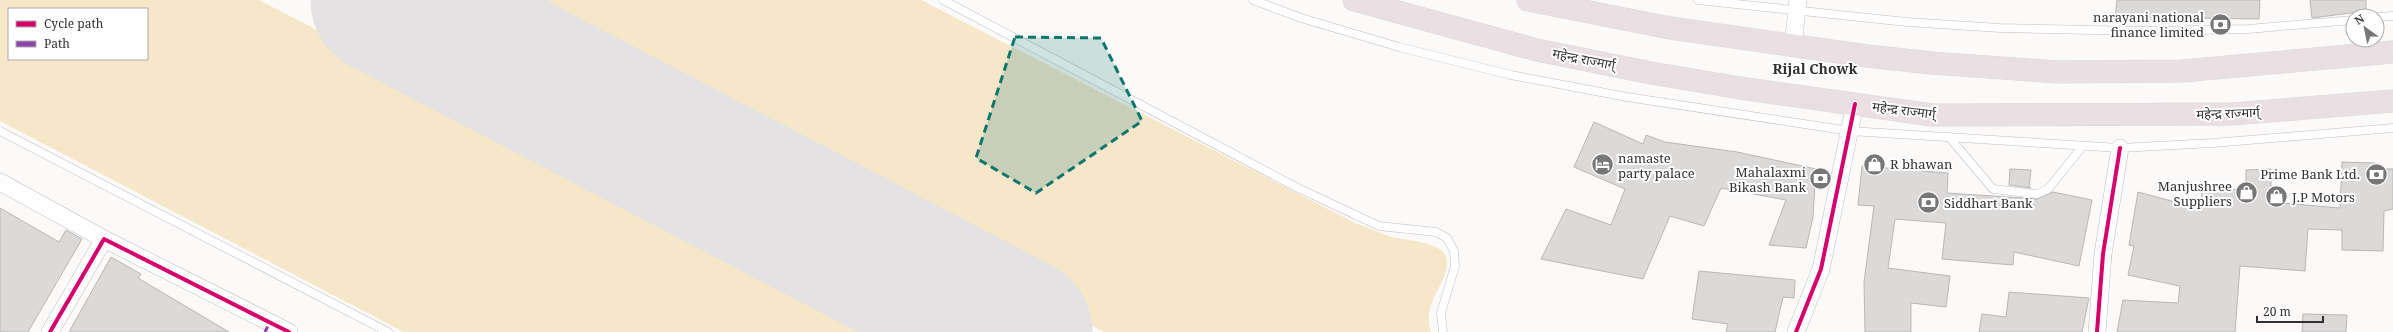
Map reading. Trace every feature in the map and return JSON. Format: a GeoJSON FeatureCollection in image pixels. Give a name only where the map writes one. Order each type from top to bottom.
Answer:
{"type":"FeatureCollection","features":[{"type":"Feature","properties":{"kind":"highway","name":"महेन्द्र राज्मार्ग्"},"geometry":{"type":"LineString","coordinates":[[1354,0],[1544,51],[1740,88],[1932,115],[2224,114],[2393,101]]}},
{"type":"Feature","properties":{"kind":"highway"},"geometry":{"type":"LineString","coordinates":[[1528,0],[1670,28],[1793,46],[1932,64],[2058,72],[2182,71],[2393,52]]}},
{"type":"Feature","properties":{"kind":"street"},"geometry":{"type":"LineString","coordinates":[[1793,46],[1798,6]]}},
{"type":"Feature","properties":{"kind":"street"},"geometry":{"type":"LineString","coordinates":[[1796,332],[1821,269],[1855,104]]}},
{"type":"Feature","properties":{"kind":"street"},"geometry":{"type":"LineString","coordinates":[[2097,332],[2102,254],[2120,148]]}},
{"type":"Feature","properties":{"kind":"street"},"geometry":{"type":"LineString","coordinates":[[0,182],[104,238],[289,332]]}},
{"type":"Feature","properties":{"kind":"street"},"geometry":{"type":"LineString","coordinates":[[50,332],[104,238]]}},
{"type":"Feature","properties":{"kind":"lane"},"geometry":{"type":"LineString","coordinates":[[943,0],[1289,183],[1379,226],[1436,232],[1447,238],[1454,251],[1456,266],[1441,313],[1443,332]]}},
{"type":"Feature","properties":{"kind":"lane"},"geometry":{"type":"LineString","coordinates":[[1253,0],[1301,18],[1399,47],[1511,75],[1627,97],[1850,131],[2120,148],[2213,143],[2393,128]]}},
{"type":"Feature","properties":{"kind":"lane"},"geometry":{"type":"LineString","coordinates":[[1698,0],[1798,6],[2000,28],[2133,31],[2248,29],[2345,21]]}},
{"type":"Feature","properties":{"kind":"lane"},"geometry":{"type":"LineString","coordinates":[[0,131],[388,332]]}},
{"type":"Feature","properties":{"kind":"lane"},"geometry":{"type":"LineString","coordinates":[[1949,137],[1993,189],[2037,194],[2048,189],[2083,146]]}},
{"type":"Feature","properties":{"kind":"highlighted area"},"geometry":{"type":"Polygon","coordinates":[[[1015,37],[1101,38],[1142,121],[1036,193],[976,158],[1015,37]]]}},
{"type":"Feature","properties":{"kind":"shaded area"},"geometry":{"type":"Polygon","coordinates":[[[0,0],[259,0],[895,332],[404,332],[0,121],[0,0]]]}},
{"type":"Feature","properties":{"kind":"shaded area"},"geometry":{"type":"Polygon","coordinates":[[[470,0],[921,0],[1355,223],[1392,237],[1422,242],[1439,249],[1445,254],[1447,261],[1444,276],[1430,308],[1429,322],[1431,332],[1104,332],[470,0]]]}},
{"type":"Feature","properties":{"kind":"building"},"geometry":{"type":"Polygon","coordinates":[[[2117,0],[2260,0],[2259,19],[2182,18],[2182,23],[2115,19],[2117,0]]]}},
{"type":"Feature","properties":{"kind":"building"},"geometry":{"type":"Polygon","coordinates":[[[2310,0],[2366,0],[2366,8],[2345,8],[2345,14],[2312,18],[2310,0]]]}},
{"type":"Feature","properties":{"kind":"building"},"geometry":{"type":"Polygon","coordinates":[[[1594,122],[1643,144],[1646,135],[1665,142],[1737,152],[1816,169],[1813,217],[1806,248],[1769,245],[1786,200],[1721,188],[1704,226],[1670,216],[1643,279],[1541,259],[1566,209],[1611,225],[1625,189],[1574,167],[1594,122]]]}},
{"type":"Feature","properties":{"kind":"building"},"geometry":{"type":"Polygon","coordinates":[[[2342,162],[2375,163],[2375,169],[2393,169],[2393,209],[2384,211],[2383,251],[2342,250],[2342,230],[2308,229],[2305,271],[2240,266],[2235,332],[2117,332],[2123,300],[2178,303],[2180,286],[2128,275],[2134,246],[2129,245],[2138,192],[2201,209],[2202,188],[2246,190],[2246,170],[2271,169],[2271,202],[2340,208],[2342,162]]]}},
{"type":"Feature","properties":{"kind":"building"},"geometry":{"type":"Polygon","coordinates":[[[1862,166],[1948,173],[1947,193],[2037,199],[2053,192],[2092,200],[2079,266],[2014,252],[2013,265],[1942,259],[1946,223],[1895,219],[1888,268],[1950,276],[1946,307],[1911,303],[1911,332],[1865,332],[1864,282],[1874,206],[1858,205],[1862,166]]]}},
{"type":"Feature","properties":{"kind":"building"},"geometry":{"type":"Polygon","coordinates":[[[2010,169],[2031,170],[2029,187],[2031,188],[2009,185],[2010,169]]]}},
{"type":"Feature","properties":{"kind":"building"},"geometry":{"type":"Polygon","coordinates":[[[0,208],[59,242],[66,230],[82,239],[28,332],[0,332],[0,208]]]}},
{"type":"Feature","properties":{"kind":"building"},"geometry":{"type":"Polygon","coordinates":[[[111,257],[141,274],[138,278],[229,332],[69,332],[111,257]]]}},
{"type":"Feature","properties":{"kind":"building"},"geometry":{"type":"Polygon","coordinates":[[[1699,271],[1795,280],[1794,298],[1783,297],[1775,332],[1726,332],[1728,324],[1692,319],[1699,271]]]}},
{"type":"Feature","properties":{"kind":"building"},"geometry":{"type":"Polygon","coordinates":[[[2009,292],[2089,298],[2082,332],[1979,332],[1982,314],[2006,317],[2009,292]]]}},
{"type":"Feature","properties":{"kind":"building"},"geometry":{"type":"Polygon","coordinates":[[[2303,314],[2347,315],[2346,332],[2302,332],[2303,314]]]}},
{"type":"Feature","properties":{"kind":"runway"},"geometry":{"type":"LineString","coordinates":[[385,0],[1018,332]]}},
{"type":"Feature","properties":{"kind":"marked path"},"geometry":{"type":"LineString","coordinates":[[265,332],[270,322]]}},
{"type":"Feature","properties":{"kind":"cycle path"},"geometry":{"type":"LineString","coordinates":[[1796,332],[1821,269],[1855,104]]}},
{"type":"Feature","properties":{"kind":"cycle path"},"geometry":{"type":"LineString","coordinates":[[2097,332],[2103,254],[2120,148]]}},
{"type":"Feature","properties":{"kind":"cycle path"},"geometry":{"type":"LineString","coordinates":[[50,332],[104,239],[289,332]]}},
{"type":"Feature","properties":{"kind":"place","name":"narayani national finance limited"},"geometry":{"type":"Point","coordinates":[2220,24]}},
{"type":"Feature","properties":{"kind":"place","name":"R bhawan"},"geometry":{"type":"Point","coordinates":[1874,164]}},
{"type":"Feature","properties":{"kind":"place","name":"namaste party palace"},"geometry":{"type":"Point","coordinates":[1603,165]}},
{"type":"Feature","properties":{"kind":"place","name":"Prime Bank Ltd."},"geometry":{"type":"Point","coordinates":[2376,174]}},
{"type":"Feature","properties":{"kind":"place","name":"Mahalaxmi Bikash Bank"},"geometry":{"type":"Point","coordinates":[1821,179]}},
{"type":"Feature","properties":{"kind":"place","name":"Manjushree Suppliers"},"geometry":{"type":"Point","coordinates":[2247,193]}},
{"type":"Feature","properties":{"kind":"place","name":"J.P Motors"},"geometry":{"type":"Point","coordinates":[2277,197]}},
{"type":"Feature","properties":{"kind":"place","name":"Siddhart Bank"},"geometry":{"type":"Point","coordinates":[1929,203]}},
{"type":"Feature","properties":{"kind":"district","name":"Rijal Chowk"},"geometry":{"type":"Point","coordinates":[1815,69]}}]}
